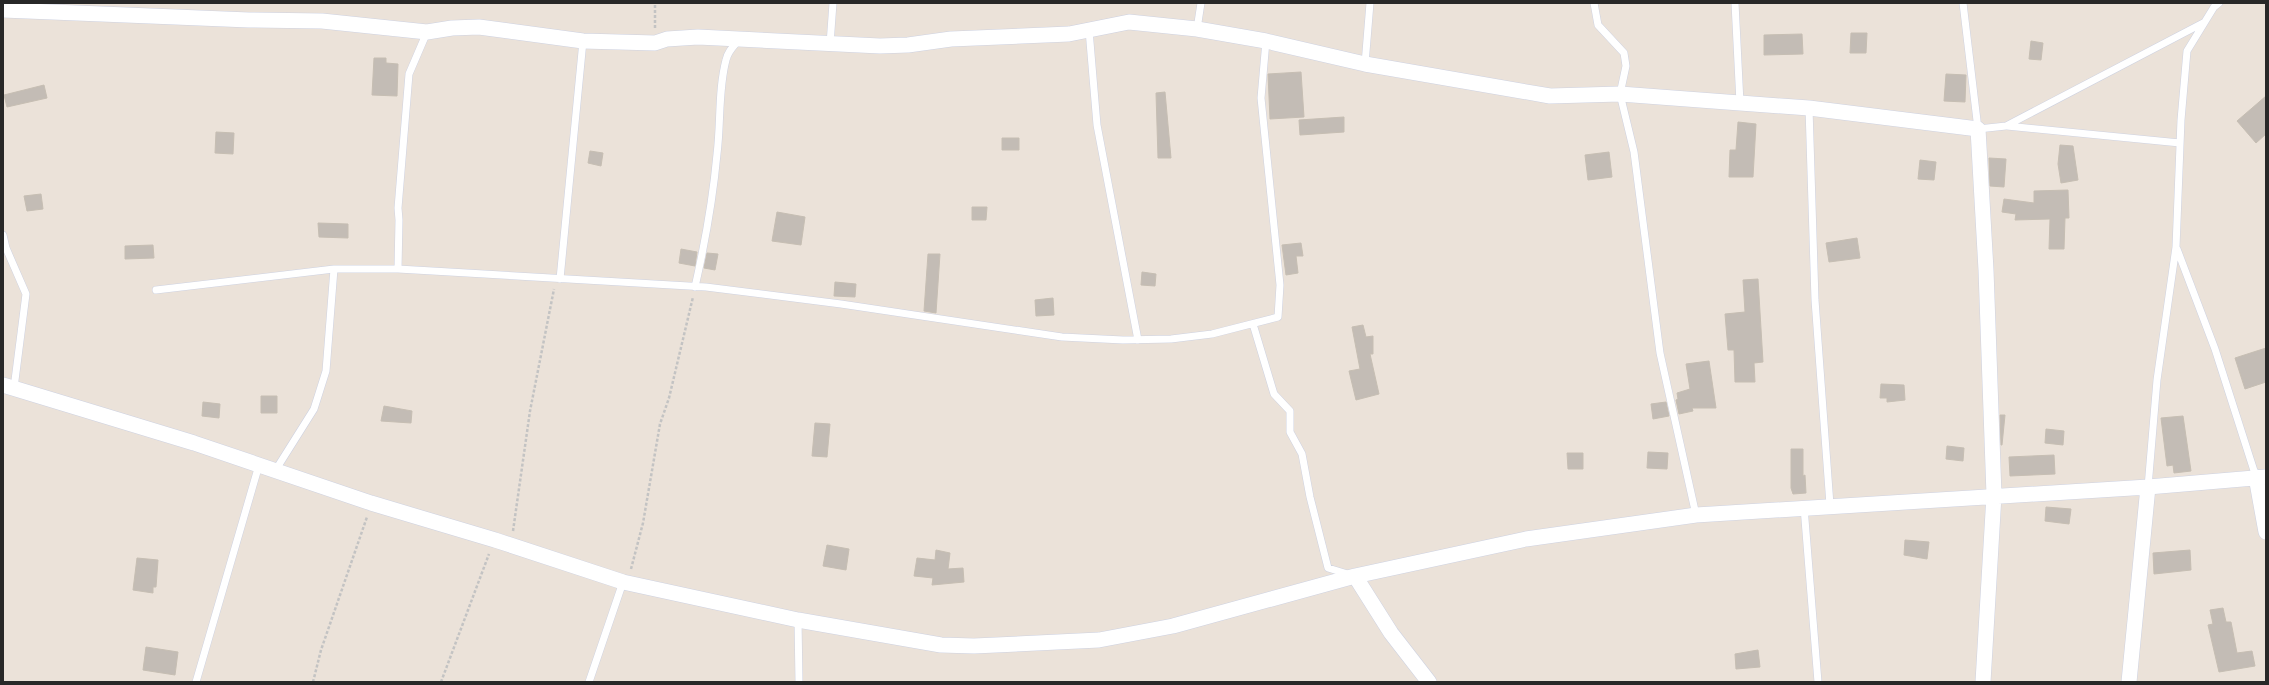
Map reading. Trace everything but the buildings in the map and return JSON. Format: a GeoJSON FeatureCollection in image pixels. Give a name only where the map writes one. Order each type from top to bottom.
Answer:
{"type":"FeatureCollection","features":[{"type":"Feature","properties":{"kind":"street"},"geometry":{"type":"LineString","coordinates":[[3,10],[138,9],[322,21],[427,32],[452,28],[479,27],[583,41],[655,43],[667,39],[698,37],[830,44],[908,45],[951,39],[1024,37],[1088,30],[1129,22],[1197,29],[1266,41],[1366,64],[1550,96],[1620,94],[1740,102],[1809,108],[1978,129],[1986,270],[1994,495],[1983,682]]}},
{"type":"Feature","properties":{"kind":"street"},"geometry":{"type":"LineString","coordinates":[[9,387],[260,465],[372,503],[495,540],[625,582],[798,620],[941,645],[974,646],[1099,640],[1173,626],[1355,576],[1526,539],[1696,515],[1830,505],[2148,487],[2261,477],[2266,532]]}},
{"type":"Feature","properties":{"kind":"street"},"geometry":{"type":"LineString","coordinates":[[2129,682],[2148,487]]}},
{"type":"Feature","properties":{"kind":"street"},"geometry":{"type":"LineString","coordinates":[[1355,576],[1391,633],[1429,682]]}},
{"type":"Feature","properties":{"kind":"lane"},"geometry":{"type":"LineString","coordinates":[[830,44],[833,3]]}},
{"type":"Feature","properties":{"kind":"lane"},"geometry":{"type":"LineString","coordinates":[[1197,29],[1201,3]]}},
{"type":"Feature","properties":{"kind":"lane"},"geometry":{"type":"LineString","coordinates":[[1366,64],[1370,3]]}},
{"type":"Feature","properties":{"kind":"lane"},"geometry":{"type":"LineString","coordinates":[[1594,3],[1598,25],[1624,53],[1626,66],[1620,94],[1634,152],[1660,353],[1696,515]]}},
{"type":"Feature","properties":{"kind":"lane"},"geometry":{"type":"LineString","coordinates":[[1735,3],[1740,102]]}},
{"type":"Feature","properties":{"kind":"lane"},"geometry":{"type":"LineString","coordinates":[[1963,3],[1978,129],[2006,126],[2180,143]]}},
{"type":"Feature","properties":{"kind":"lane"},"geometry":{"type":"LineString","coordinates":[[2148,487],[2157,380],[2176,247],[2180,143],[2187,51],[2214,4]]}},
{"type":"Feature","properties":{"kind":"lane"},"geometry":{"type":"LineString","coordinates":[[2006,126],[2204,23]]}},
{"type":"Feature","properties":{"kind":"lane"},"geometry":{"type":"LineString","coordinates":[[1088,30],[1097,125],[1138,340]]}},
{"type":"Feature","properties":{"kind":"lane"},"geometry":{"type":"LineString","coordinates":[[398,269],[398,208],[409,74],[427,32]]}},
{"type":"Feature","properties":{"kind":"lane"},"geometry":{"type":"LineString","coordinates":[[695,286],[702,256],[717,156],[722,81],[729,50],[741,39]]}},
{"type":"Feature","properties":{"kind":"lane"},"geometry":{"type":"LineString","coordinates":[[560,279],[583,41]]}},
{"type":"Feature","properties":{"kind":"lane"},"geometry":{"type":"LineString","coordinates":[[156,290],[334,269],[398,269],[695,286],[841,304],[1062,337],[1171,340],[1212,334],[1278,317],[1280,284],[1261,98],[1266,41]]}},
{"type":"Feature","properties":{"kind":"lane"},"geometry":{"type":"LineString","coordinates":[[1809,108],[1815,300],[1830,505]]}},
{"type":"Feature","properties":{"kind":"lane"},"geometry":{"type":"LineString","coordinates":[[3,235],[5,248],[26,294],[9,387]]}},
{"type":"Feature","properties":{"kind":"lane"},"geometry":{"type":"LineString","coordinates":[[2176,247],[2215,349],[2261,477]]}},
{"type":"Feature","properties":{"kind":"lane"},"geometry":{"type":"LineString","coordinates":[[275,470],[314,410],[326,371],[334,269]]}},
{"type":"Feature","properties":{"kind":"lane"},"geometry":{"type":"LineString","coordinates":[[1253,324],[1274,394],[1290,411],[1290,432],[1302,454],[1310,497],[1328,568],[1355,576]]}},
{"type":"Feature","properties":{"kind":"lane"},"geometry":{"type":"LineString","coordinates":[[196,682],[260,465]]}},
{"type":"Feature","properties":{"kind":"lane"},"geometry":{"type":"LineString","coordinates":[[1804,507],[1818,682]]}},
{"type":"Feature","properties":{"kind":"lane"},"geometry":{"type":"LineString","coordinates":[[589,682],[625,582]]}},
{"type":"Feature","properties":{"kind":"lane"},"geometry":{"type":"LineString","coordinates":[[798,620],[799,682]]}},
{"type":"Feature","properties":{"kind":"path"},"geometry":{"type":"LineString","coordinates":[[655,3],[655,43]]}},
{"type":"Feature","properties":{"kind":"path"},"geometry":{"type":"LineString","coordinates":[[510,545],[514,528],[530,411],[555,285],[560,279]]}},
{"type":"Feature","properties":{"kind":"path"},"geometry":{"type":"LineString","coordinates":[[625,582],[643,523],[660,424],[670,398],[695,286]]}},
{"type":"Feature","properties":{"kind":"path"},"geometry":{"type":"LineString","coordinates":[[313,682],[321,650],[372,503]]}},
{"type":"Feature","properties":{"kind":"path"},"geometry":{"type":"LineString","coordinates":[[441,682],[495,540]]}}]}
